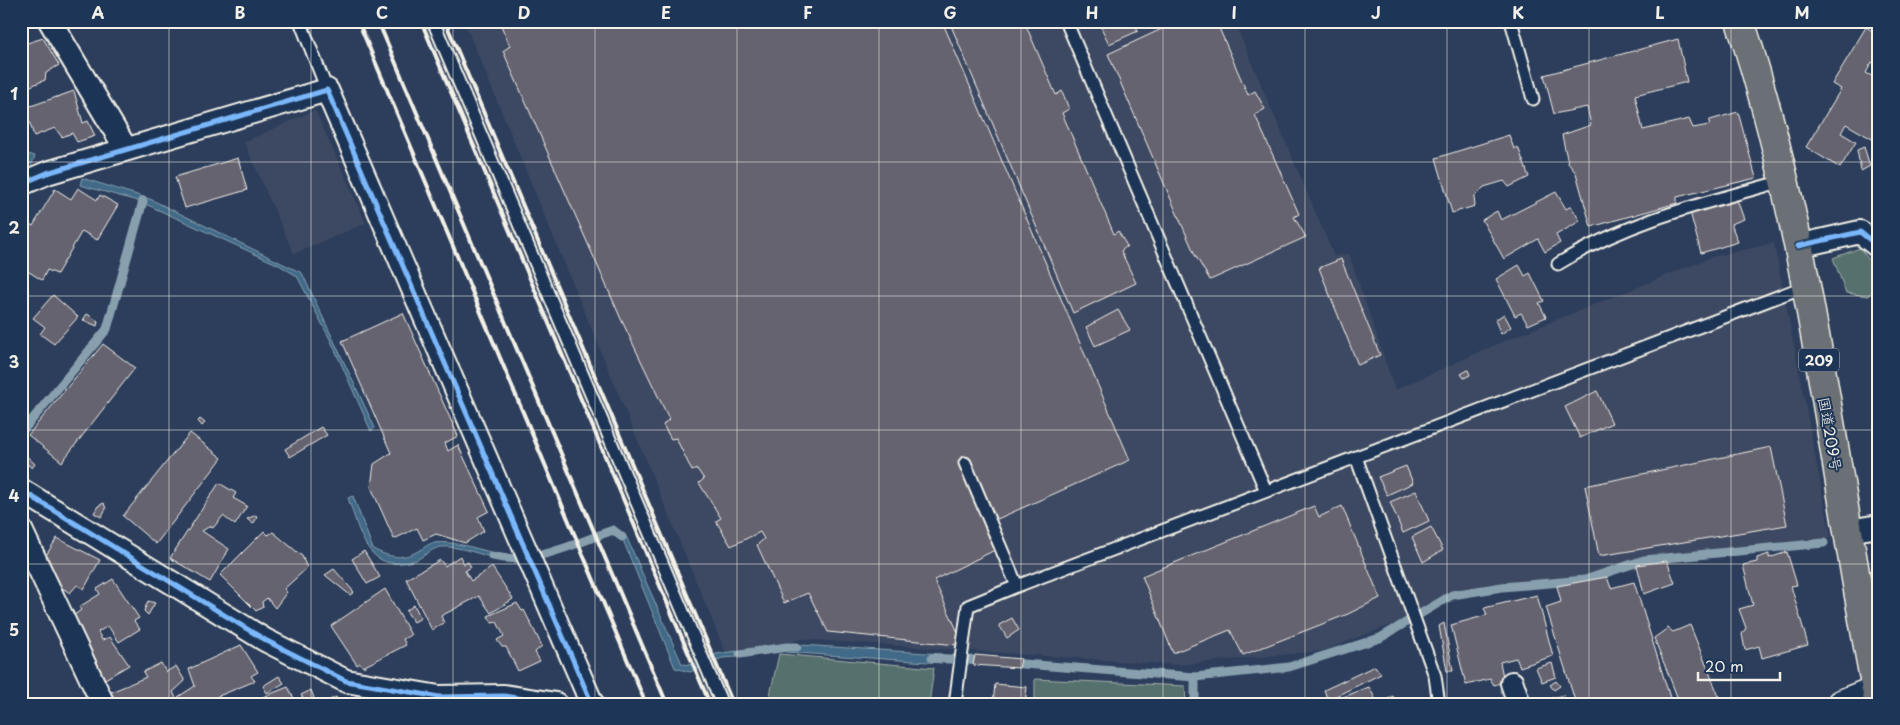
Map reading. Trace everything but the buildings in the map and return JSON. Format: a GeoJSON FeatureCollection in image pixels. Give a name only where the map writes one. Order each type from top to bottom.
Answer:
{"type":"FeatureCollection","features":[{"type":"Feature","properties":{"kind":"highway","name":"国道209号"},"geometry":{"type":"LineString","coordinates":[[1740,21],[1761,84],[1798,246],[1877,697]]}},
{"type":"Feature","properties":{"kind":"street"},"geometry":{"type":"LineString","coordinates":[[50,21],[126,149]]}},
{"type":"Feature","properties":{"kind":"street"},"geometry":{"type":"LineString","coordinates":[[21,184],[47,173],[327,90],[592,704]]}},
{"type":"Feature","properties":{"kind":"street"},"geometry":{"type":"LineString","coordinates":[[1798,246],[1860,232],[1879,247]]}},
{"type":"Feature","properties":{"kind":"street"},"geometry":{"type":"LineString","coordinates":[[21,490],[265,640],[346,681],[439,696],[504,696],[556,704]]}},
{"type":"Feature","properties":{"kind":"street"},"geometry":{"type":"LineString","coordinates":[[1848,531],[1879,526]]}},
{"type":"Feature","properties":{"kind":"street"},"geometry":{"type":"LineString","coordinates":[[21,530],[103,704]]}},
{"type":"Feature","properties":{"kind":"street"},"geometry":{"type":"LineString","coordinates":[[1841,704],[1877,697]]}},
{"type":"Feature","properties":{"kind":"lane"},"geometry":{"type":"LineString","coordinates":[[300,21],[327,90]]}},
{"type":"Feature","properties":{"kind":"lane"},"geometry":{"type":"LineString","coordinates":[[433,21],[722,704]]}},
{"type":"Feature","properties":{"kind":"lane"},"geometry":{"type":"LineString","coordinates":[[1066,21],[1266,491]]}},
{"type":"Feature","properties":{"kind":"lane"},"geometry":{"type":"LineString","coordinates":[[1511,21],[1534,99]]}},
{"type":"Feature","properties":{"kind":"lane"},"geometry":{"type":"LineString","coordinates":[[1558,264],[1584,248],[1664,215],[1783,181]]}},
{"type":"Feature","properties":{"kind":"lane"},"geometry":{"type":"LineString","coordinates":[[955,704],[968,606],[1016,586],[1806,286]]}},
{"type":"Feature","properties":{"kind":"lane"},"geometry":{"type":"LineString","coordinates":[[1356,457],[1435,676],[1440,704]]}},
{"type":"Feature","properties":{"kind":"lane"},"geometry":{"type":"LineString","coordinates":[[965,463],[1016,586]]}},
{"type":"Feature","properties":{"kind":"shaded area"},"geometry":{"type":"Polygon","coordinates":[[[464,21],[1234,21],[1334,256],[1349,254],[1395,390],[1511,338],[1712,257],[1774,243],[1831,538],[1468,596],[1322,651],[1176,665],[802,639],[727,656],[464,21]]]}},
{"type":"Feature","properties":{"kind":"shaded area"},"geometry":{"type":"Polygon","coordinates":[[[315,110],[366,223],[294,254],[244,142],[315,110]]]}},
{"type":"Feature","properties":{"kind":"shaded area"},"geometry":{"type":"Polygon","coordinates":[[[21,152],[35,156],[32,164],[21,161],[21,152]]]}},
{"type":"Feature","properties":{"kind":"shaded area"},"geometry":{"type":"Polygon","coordinates":[[[82,178],[150,199],[302,273],[375,428],[371,431],[331,341],[297,276],[279,265],[141,202],[80,185],[82,178]]]}},
{"type":"Feature","properties":{"kind":"shaded area"},"geometry":{"type":"Polygon","coordinates":[[[353,496],[373,549],[379,552],[396,557],[414,553],[430,544],[442,542],[459,544],[502,555],[501,560],[463,549],[441,547],[413,561],[397,563],[385,561],[367,547],[361,536],[348,498],[353,496]]]}},
{"type":"Feature","properties":{"kind":"shaded area"},"geometry":{"type":"Polygon","coordinates":[[[613,527],[626,536],[682,664],[692,665],[716,654],[752,649],[752,656],[722,658],[690,672],[675,668],[623,540],[612,532],[613,527]]]}},
{"type":"Feature","properties":{"kind":"shaded area"},"geometry":{"type":"Polygon","coordinates":[[[785,644],[942,654],[942,663],[785,652],[785,644]]]}},
{"type":"Feature","properties":{"kind":"green space"},"geometry":{"type":"Polygon","coordinates":[[[1860,248],[1879,273],[1879,284],[1868,296],[1846,293],[1833,258],[1860,248]]]}},
{"type":"Feature","properties":{"kind":"green space"},"geometry":{"type":"Polygon","coordinates":[[[779,654],[934,668],[929,704],[768,704],[779,654]]]}},
{"type":"Feature","properties":{"kind":"green space"},"geometry":{"type":"Polygon","coordinates":[[[1035,679],[1185,686],[1186,704],[1035,704],[1035,679]]]}},
{"type":"Feature","properties":{"kind":"waterway"},"geometry":{"type":"LineString","coordinates":[[21,433],[107,329],[143,201]]}},
{"type":"Feature","properties":{"kind":"waterway"},"geometry":{"type":"LineString","coordinates":[[492,556],[507,558],[538,556],[569,547],[613,530],[622,537]]}},
{"type":"Feature","properties":{"kind":"waterway"},"geometry":{"type":"LineString","coordinates":[[1009,663],[1195,677],[1289,667],[1380,638],[1452,595],[1502,587],[1585,580],[1644,560],[1824,543]]}},
{"type":"Feature","properties":{"kind":"waterway"},"geometry":{"type":"LineString","coordinates":[[740,654],[797,647]]}},
{"type":"Feature","properties":{"kind":"waterway"},"geometry":{"type":"LineString","coordinates":[[932,658],[984,661]]}},
{"type":"Feature","properties":{"kind":"waterway"},"geometry":{"type":"LineString","coordinates":[[1195,677],[1195,704]]}},
{"type":"Feature","properties":{"kind":"railway"},"geometry":{"type":"LineString","coordinates":[[358,21],[646,704]]}},
{"type":"Feature","properties":{"kind":"railway"},"geometry":{"type":"LineString","coordinates":[[378,21],[667,704]]}},
{"type":"Feature","properties":{"kind":"railway"},"geometry":{"type":"LineString","coordinates":[[421,21],[710,704]]}},
{"type":"Feature","properties":{"kind":"railway"},"geometry":{"type":"LineString","coordinates":[[445,21],[733,704]]}},
{"type":"Feature","properties":{"kind":"cycle path"},"geometry":{"type":"LineString","coordinates":[[21,184],[47,173],[327,90],[592,704]]}},
{"type":"Feature","properties":{"kind":"cycle path"},"geometry":{"type":"LineString","coordinates":[[1798,246],[1860,232],[1879,247]]}},
{"type":"Feature","properties":{"kind":"cycle path"},"geometry":{"type":"LineString","coordinates":[[21,490],[265,640],[346,681],[439,697],[504,696],[556,704]]}}]}
